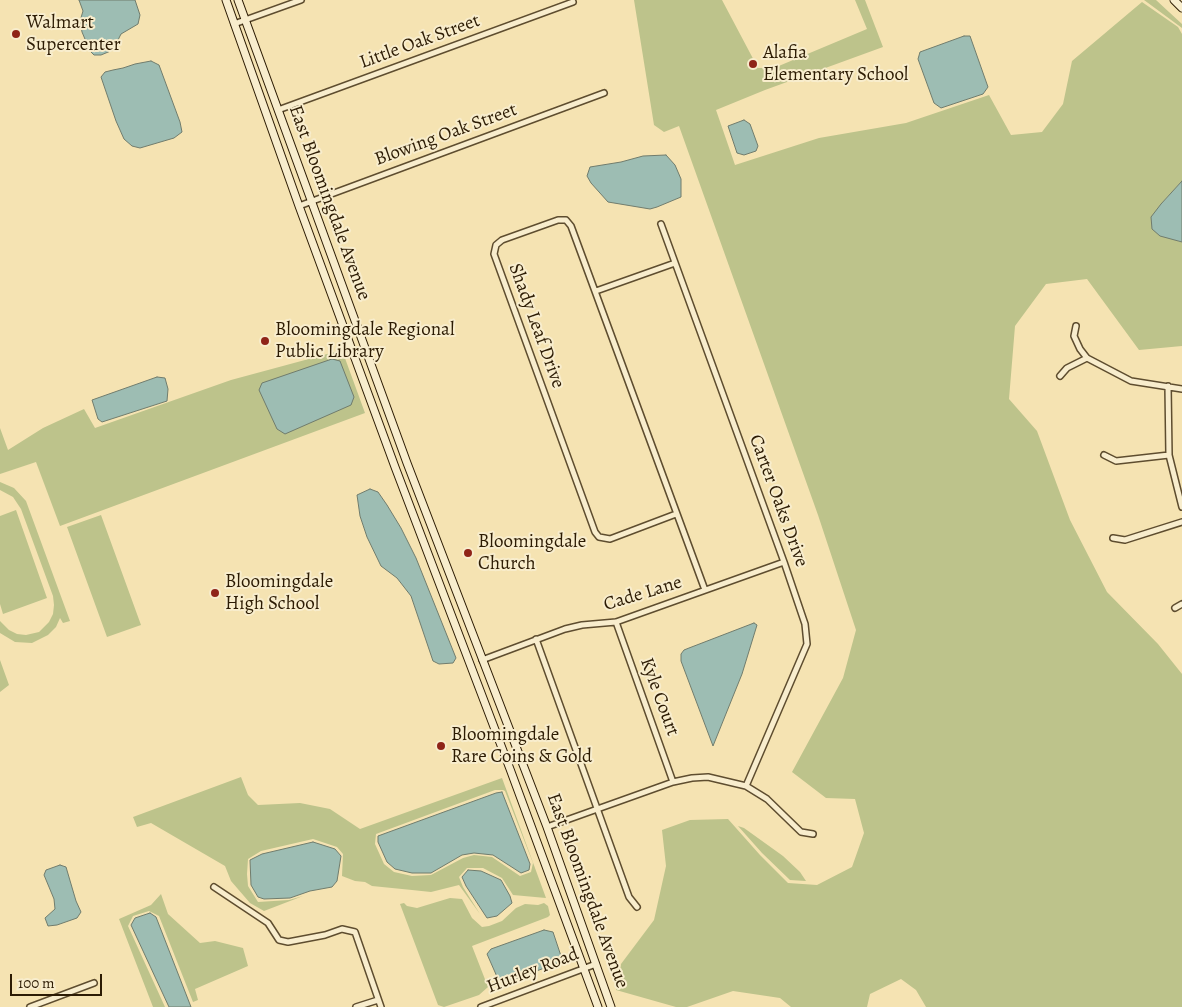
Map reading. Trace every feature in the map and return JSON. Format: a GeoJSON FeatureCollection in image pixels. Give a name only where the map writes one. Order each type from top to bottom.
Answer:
{"type":"FeatureCollection","features":[{"type":"Feature","properties":{"kind":"main road","name":"East Bloomingdale Avenue"},"geometry":{"type":"LineString","coordinates":[[226,0],[395,467],[598,1007]]}},
{"type":"Feature","properties":{"kind":"main road","name":"East Bloomingdale Avenue"},"geometry":{"type":"LineString","coordinates":[[238,0],[407,463],[547,827],[611,1007]]}},
{"type":"Feature","properties":{"kind":"main road"},"geometry":{"type":"LineString","coordinates":[[1174,0],[1182,8]]}},
{"type":"Feature","properties":{"kind":"main road"},"geometry":{"type":"LineString","coordinates":[[395,467],[407,463]]}},
{"type":"Feature","properties":{"kind":"main road"},"geometry":{"type":"LineString","coordinates":[[470,665],[482,660]]}},
{"type":"Feature","properties":{"kind":"main road"},"geometry":{"type":"LineString","coordinates":[[510,769],[525,770]]}},
{"type":"Feature","properties":{"kind":"street"},"geometry":{"type":"LineString","coordinates":[[234,24],[302,0]]}},
{"type":"Feature","properties":{"kind":"street","name":"Little Oak Street"},"geometry":{"type":"LineString","coordinates":[[278,110],[573,2]]}},
{"type":"Feature","properties":{"kind":"street","name":"Blowing Oak Street"},"geometry":{"type":"LineString","coordinates":[[299,206],[604,93]]}},
{"type":"Feature","properties":{"kind":"street","name":"Shady Leaf Drive"},"geometry":{"type":"LineString","coordinates":[[676,514],[610,539],[599,537],[595,532],[494,254],[496,245],[502,240],[558,220],[566,220],[571,226],[705,590]]}},
{"type":"Feature","properties":{"kind":"street","name":"Carter Oaks Drive"},"geometry":{"type":"LineString","coordinates":[[661,224],[805,624],[807,644],[746,786]]}},
{"type":"Feature","properties":{"kind":"street"},"geometry":{"type":"LineString","coordinates":[[596,291],[675,262]]}},
{"type":"Feature","properties":{"kind":"street"},"geometry":{"type":"LineString","coordinates":[[1076,326],[1074,336],[1087,358],[1131,381],[1182,389]]}},
{"type":"Feature","properties":{"kind":"street"},"geometry":{"type":"LineString","coordinates":[[1060,376],[1067,368],[1087,358]]}},
{"type":"Feature","properties":{"kind":"street"},"geometry":{"type":"LineString","coordinates":[[1168,386],[1169,455],[1182,507]]}},
{"type":"Feature","properties":{"kind":"street"},"geometry":{"type":"LineString","coordinates":[[1104,455],[1116,461],[1169,455]]}},
{"type":"Feature","properties":{"kind":"street"},"geometry":{"type":"LineString","coordinates":[[1113,538],[1125,540],[1182,522]]}},
{"type":"Feature","properties":{"kind":"street","name":"Cade Lane"},"geometry":{"type":"LineString","coordinates":[[482,660],[582,624],[616,622],[784,562]]}},
{"type":"Feature","properties":{"kind":"street"},"geometry":{"type":"LineString","coordinates":[[1175,608],[1182,604]]}},
{"type":"Feature","properties":{"kind":"street","name":"Kyle Court"},"geometry":{"type":"LineString","coordinates":[[616,622],[673,782]]}},
{"type":"Feature","properties":{"kind":"street"},"geometry":{"type":"LineString","coordinates":[[536,639],[629,897],[637,907]]}},
{"type":"Feature","properties":{"kind":"street"},"geometry":{"type":"LineString","coordinates":[[547,827],[673,782],[708,777],[746,786],[767,799],[801,832],[813,834]]}},
{"type":"Feature","properties":{"kind":"street"},"geometry":{"type":"LineString","coordinates":[[214,887],[268,923],[279,940],[288,942],[325,935],[342,929],[355,932],[381,1007]]}},
{"type":"Feature","properties":{"kind":"street","name":"Hurley Road"},"geometry":{"type":"LineString","coordinates":[[481,1007],[596,964]]}},
{"type":"Feature","properties":{"kind":"street"},"geometry":{"type":"LineString","coordinates":[[30,1007],[94,983]]}},
{"type":"Feature","properties":{"kind":"street"},"geometry":{"type":"LineString","coordinates":[[356,1007],[378,1000]]}},
{"type":"Feature","properties":{"kind":"green space"},"geometry":{"type":"Polygon","coordinates":[[[634,0],[722,0],[758,68],[774,68],[867,29],[855,0],[865,0],[883,47],[716,110],[735,165],[819,138],[906,123],[989,95],[1011,135],[1042,132],[1063,104],[1072,61],[1142,2],[1178,27],[1182,34],[1182,181],[1161,204],[1178,241],[1182,242],[1182,346],[1139,350],[1087,279],[1046,284],[1015,326],[1009,399],[1037,431],[1070,520],[1107,592],[1158,644],[1182,674],[1182,1007],[926,1007],[916,990],[901,979],[870,994],[867,1007],[791,1007],[780,998],[733,991],[687,1007],[676,1007],[616,990],[621,964],[654,920],[666,866],[662,830],[690,820],[728,819],[788,883],[817,885],[852,867],[864,833],[855,799],[826,798],[792,772],[843,678],[856,630],[818,515],[679,126],[664,132],[654,125],[634,0]]]}},
{"type":"Feature","properties":{"kind":"green space"},"geometry":{"type":"Polygon","coordinates":[[[1144,0],[1156,0],[1182,24],[1182,28],[1144,0]]]}},
{"type":"Feature","properties":{"kind":"green space"},"geometry":{"type":"Polygon","coordinates":[[[342,350],[365,413],[60,526],[36,462],[0,474],[0,428],[8,450],[43,428],[84,409],[95,428],[231,380],[342,350]]]}},
{"type":"Feature","properties":{"kind":"green space"},"geometry":{"type":"Polygon","coordinates":[[[0,482],[14,488],[26,501],[70,621],[63,623],[60,618],[56,627],[48,635],[32,643],[15,642],[0,633],[0,621],[9,630],[17,634],[26,635],[39,632],[49,622],[53,614],[53,596],[21,509],[13,497],[0,490],[0,482]]]}},
{"type":"Feature","properties":{"kind":"green space"},"geometry":{"type":"Polygon","coordinates":[[[16,510],[47,598],[3,614],[0,604],[0,516],[16,510]]]}},
{"type":"Feature","properties":{"kind":"green space"},"geometry":{"type":"Polygon","coordinates":[[[101,515],[141,625],[107,637],[67,527],[101,515]]]}},
{"type":"Feature","properties":{"kind":"green space"},"geometry":{"type":"Polygon","coordinates":[[[0,660],[9,685],[0,692],[0,660]]]}},
{"type":"Feature","properties":{"kind":"green space"},"geometry":{"type":"Polygon","coordinates":[[[241,777],[248,795],[258,805],[300,803],[330,809],[360,829],[502,778],[546,898],[513,895],[502,878],[483,868],[467,868],[459,877],[480,914],[459,885],[431,892],[372,886],[365,882],[355,881],[342,876],[343,854],[337,847],[313,839],[261,851],[248,859],[248,886],[258,902],[289,900],[303,896],[264,911],[250,903],[231,881],[225,866],[151,823],[137,827],[133,817],[241,777]],[[495,790],[376,834],[375,844],[384,864],[394,872],[412,876],[431,875],[463,858],[474,855],[492,857],[520,876],[531,872],[533,863],[503,790],[495,790]]]}},
{"type":"Feature","properties":{"kind":"green space"},"geometry":{"type":"Polygon","coordinates":[[[738,826],[744,828],[783,856],[800,872],[806,881],[790,880],[738,826]]]}},
{"type":"Feature","properties":{"kind":"green space"},"geometry":{"type":"Polygon","coordinates":[[[161,894],[168,914],[200,943],[215,941],[243,948],[248,966],[195,989],[198,1000],[193,1002],[159,916],[149,911],[133,916],[128,926],[165,1007],[153,1007],[119,919],[151,905],[161,894]]]}},
{"type":"Feature","properties":{"kind":"green space"},"geometry":{"type":"Polygon","coordinates":[[[450,898],[462,899],[472,918],[482,927],[502,921],[516,908],[525,904],[538,905],[544,903],[548,906],[550,915],[472,946],[488,987],[479,995],[444,1007],[438,1005],[400,904],[404,903],[407,906],[417,908],[450,898]]]}},
{"type":"Feature","properties":{"kind":"water"},"geometry":{"type":"Polygon","coordinates":[[[79,0],[135,0],[140,15],[138,24],[121,34],[113,50],[101,55],[94,55],[90,51],[82,32],[80,21],[83,11],[79,0]]]}},
{"type":"Feature","properties":{"kind":"water"},"geometry":{"type":"Polygon","coordinates":[[[964,36],[970,36],[988,87],[983,94],[941,108],[934,103],[918,59],[920,52],[964,36]]]}},
{"type":"Feature","properties":{"kind":"water"},"geometry":{"type":"Polygon","coordinates":[[[151,61],[159,65],[182,132],[174,138],[140,148],[132,146],[124,139],[101,77],[105,72],[151,61]]]}},
{"type":"Feature","properties":{"kind":"water"},"geometry":{"type":"Polygon","coordinates":[[[744,120],[750,124],[758,146],[756,151],[744,155],[737,153],[728,126],[744,120]]]}},
{"type":"Feature","properties":{"kind":"water"},"geometry":{"type":"Polygon","coordinates":[[[666,155],[675,165],[681,179],[681,197],[650,209],[608,202],[587,176],[590,167],[643,156],[666,155]]]}},
{"type":"Feature","properties":{"kind":"water"},"geometry":{"type":"Polygon","coordinates":[[[1182,181],[1182,242],[1160,236],[1152,229],[1151,217],[1182,181]]]}},
{"type":"Feature","properties":{"kind":"water"},"geometry":{"type":"Polygon","coordinates":[[[332,359],[340,361],[354,397],[351,405],[285,434],[277,429],[259,390],[262,383],[332,359]]]}},
{"type":"Feature","properties":{"kind":"water"},"geometry":{"type":"Polygon","coordinates":[[[157,377],[165,378],[168,389],[167,401],[102,422],[98,419],[92,400],[157,377]]]}},
{"type":"Feature","properties":{"kind":"water"},"geometry":{"type":"Polygon","coordinates":[[[370,489],[378,492],[387,505],[416,558],[456,658],[453,663],[439,664],[433,661],[411,596],[397,578],[381,566],[367,537],[360,516],[357,495],[370,489]]]}},
{"type":"Feature","properties":{"kind":"water"},"geometry":{"type":"Polygon","coordinates":[[[754,623],[757,625],[742,674],[713,746],[681,661],[681,654],[684,650],[754,623]]]}},
{"type":"Feature","properties":{"kind":"water"},"geometry":{"type":"Polygon","coordinates":[[[502,792],[530,864],[529,870],[521,873],[493,855],[474,853],[462,855],[431,873],[412,873],[395,869],[387,862],[378,842],[378,836],[502,792]]]}},
{"type":"Feature","properties":{"kind":"water"},"geometry":{"type":"Polygon","coordinates":[[[313,842],[335,849],[341,856],[337,881],[332,887],[310,891],[290,898],[264,899],[258,897],[251,885],[250,860],[262,854],[313,842]]]}},
{"type":"Feature","properties":{"kind":"water"},"geometry":{"type":"Polygon","coordinates":[[[60,865],[66,867],[81,912],[77,918],[48,926],[45,918],[55,909],[54,899],[44,875],[46,870],[60,865]]]}},
{"type":"Feature","properties":{"kind":"water"},"geometry":{"type":"Polygon","coordinates":[[[468,870],[481,871],[501,880],[512,903],[497,916],[487,918],[462,877],[468,870]]]}},
{"type":"Feature","properties":{"kind":"water"},"geometry":{"type":"Polygon","coordinates":[[[150,913],[156,917],[191,1007],[169,1007],[131,925],[135,918],[150,913]]]}},
{"type":"Feature","properties":{"kind":"water"},"geometry":{"type":"Polygon","coordinates":[[[544,930],[553,932],[561,956],[558,963],[504,983],[498,979],[487,954],[491,949],[544,930]]]}},
{"type":"Feature","properties":{"kind":"place","name":"Walmart Supercenter"},"geometry":{"type":"Point","coordinates":[16,34]}},
{"type":"Feature","properties":{"kind":"place","name":"Alafia Elementary School"},"geometry":{"type":"Point","coordinates":[753,64]}},
{"type":"Feature","properties":{"kind":"place","name":"Bloomingdale Regional Public Library"},"geometry":{"type":"Point","coordinates":[265,341]}},
{"type":"Feature","properties":{"kind":"place","name":"Bloomingdale Church"},"geometry":{"type":"Point","coordinates":[468,553]}},
{"type":"Feature","properties":{"kind":"place","name":"Bloomingdale High School"},"geometry":{"type":"Point","coordinates":[215,593]}},
{"type":"Feature","properties":{"kind":"place","name":"Bloomingdale Rare Coins & Gold"},"geometry":{"type":"Point","coordinates":[441,746]}}]}
